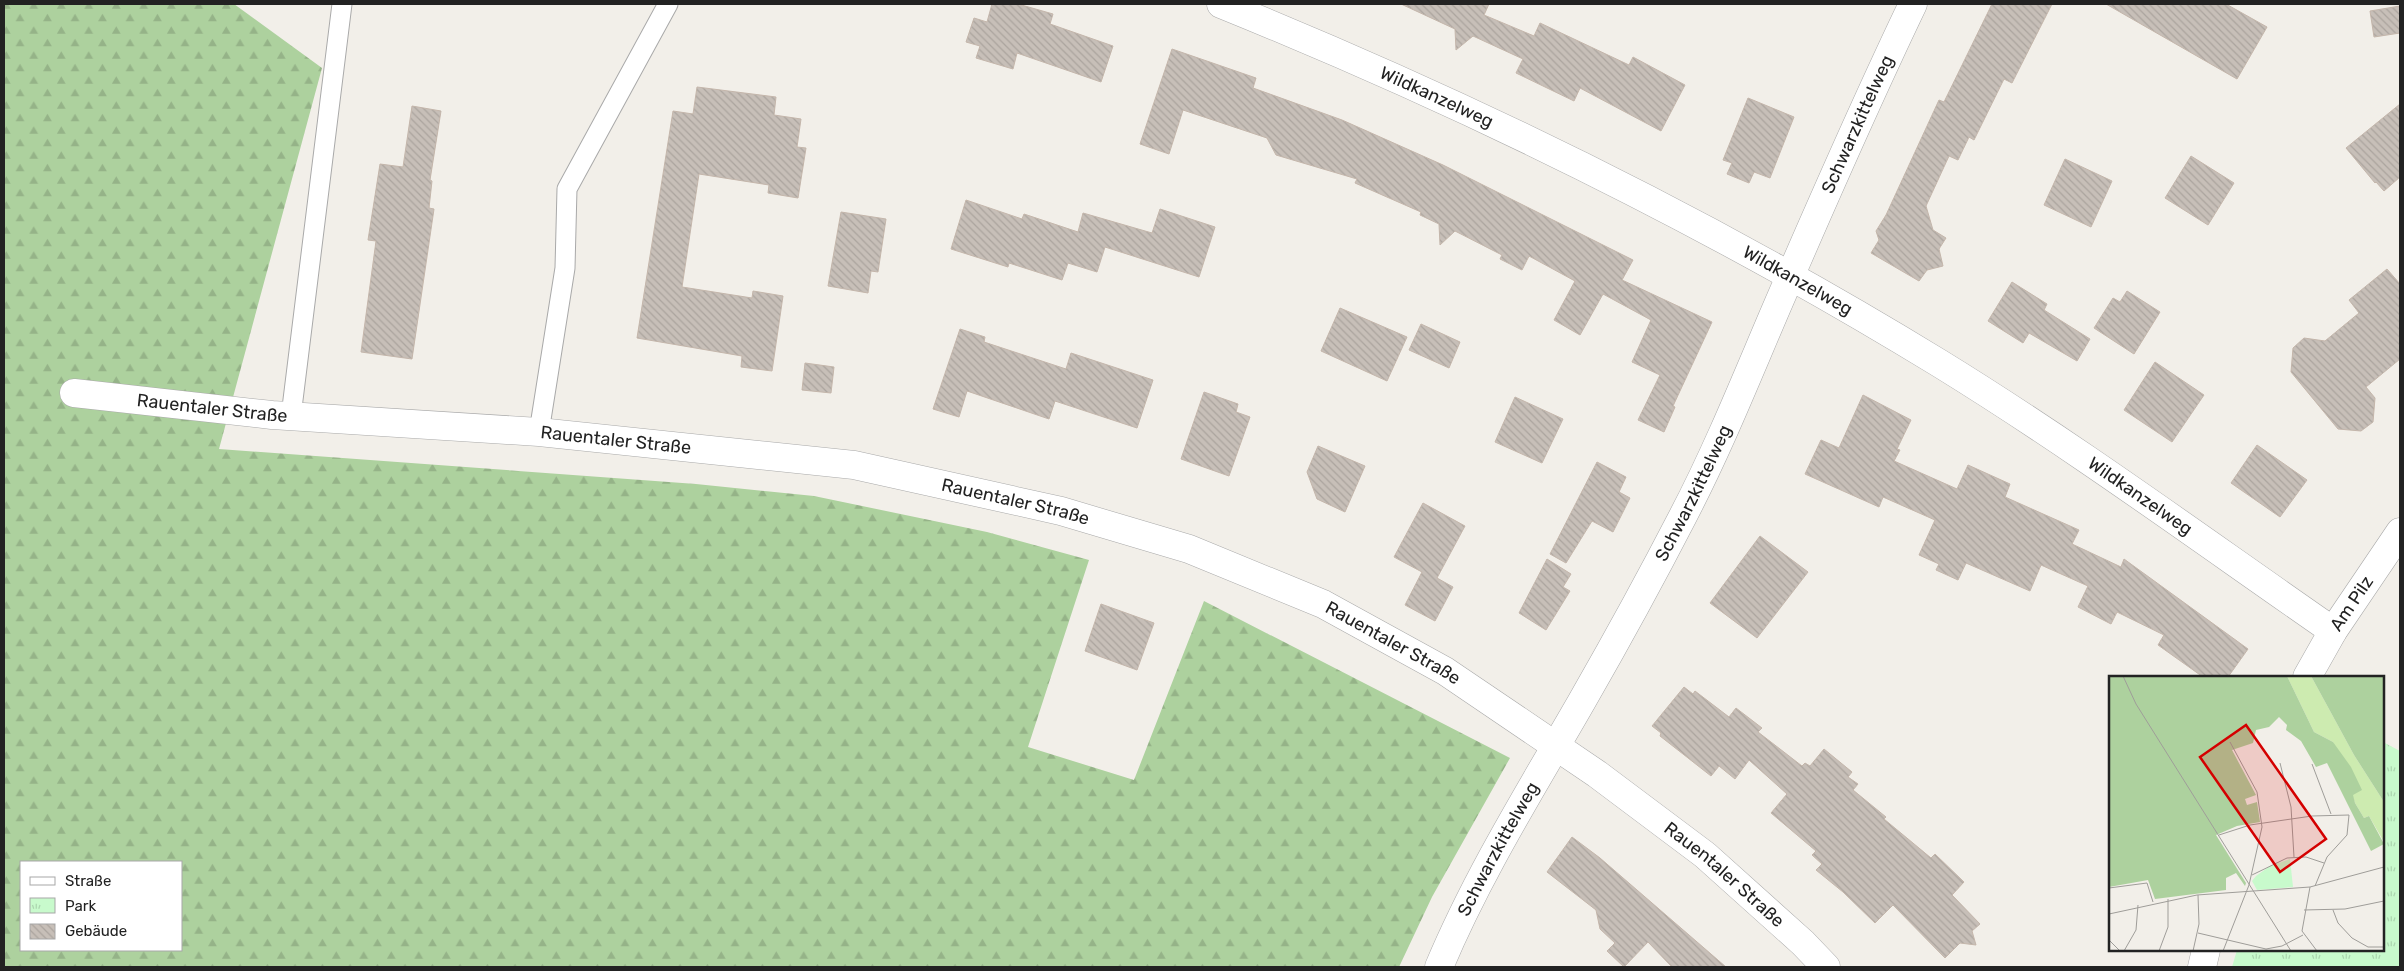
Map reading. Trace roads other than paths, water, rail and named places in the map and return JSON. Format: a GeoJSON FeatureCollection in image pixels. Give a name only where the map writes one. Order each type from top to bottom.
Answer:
{"type":"FeatureCollection","features":[{"type":"Feature","properties":{"kind":"street","name":"Wildkanzelweg"},"geometry":{"type":"LineString","coordinates":[[1221,4],[1406,82],[1515,133],[1679,214],[1791,276],[1950,370],[2091,463],[2333,631]]}},
{"type":"Feature","properties":{"kind":"street","name":"Schwarzkittelweg"},"geometry":{"type":"LineString","coordinates":[[1439,967],[1457,925],[1684,514],[1747,382],[1872,90],[1913,4]]}},
{"type":"Feature","properties":{"kind":"street","name":"Rauentaler Straße"},"geometry":{"type":"LineString","coordinates":[[74,393],[291,416],[539,432],[854,465],[1061,511],[1189,549],[1323,604],[1445,670],[1555,745],[1705,856],[1803,943],[1826,967]]}},
{"type":"Feature","properties":{"kind":"street","name":"Am Pilz"},"geometry":{"type":"LineString","coordinates":[[2308,676],[2333,631],[2400,532]]}},
{"type":"Feature","properties":{"kind":"street"},"geometry":{"type":"LineString","coordinates":[[2202,967],[2206,951]]}},
{"type":"Feature","properties":{"kind":"lane"},"geometry":{"type":"LineString","coordinates":[[291,416],[342,4]]}},
{"type":"Feature","properties":{"kind":"lane"},"geometry":{"type":"LineString","coordinates":[[539,432],[565,268],[567,189],[668,4]]}}]}
